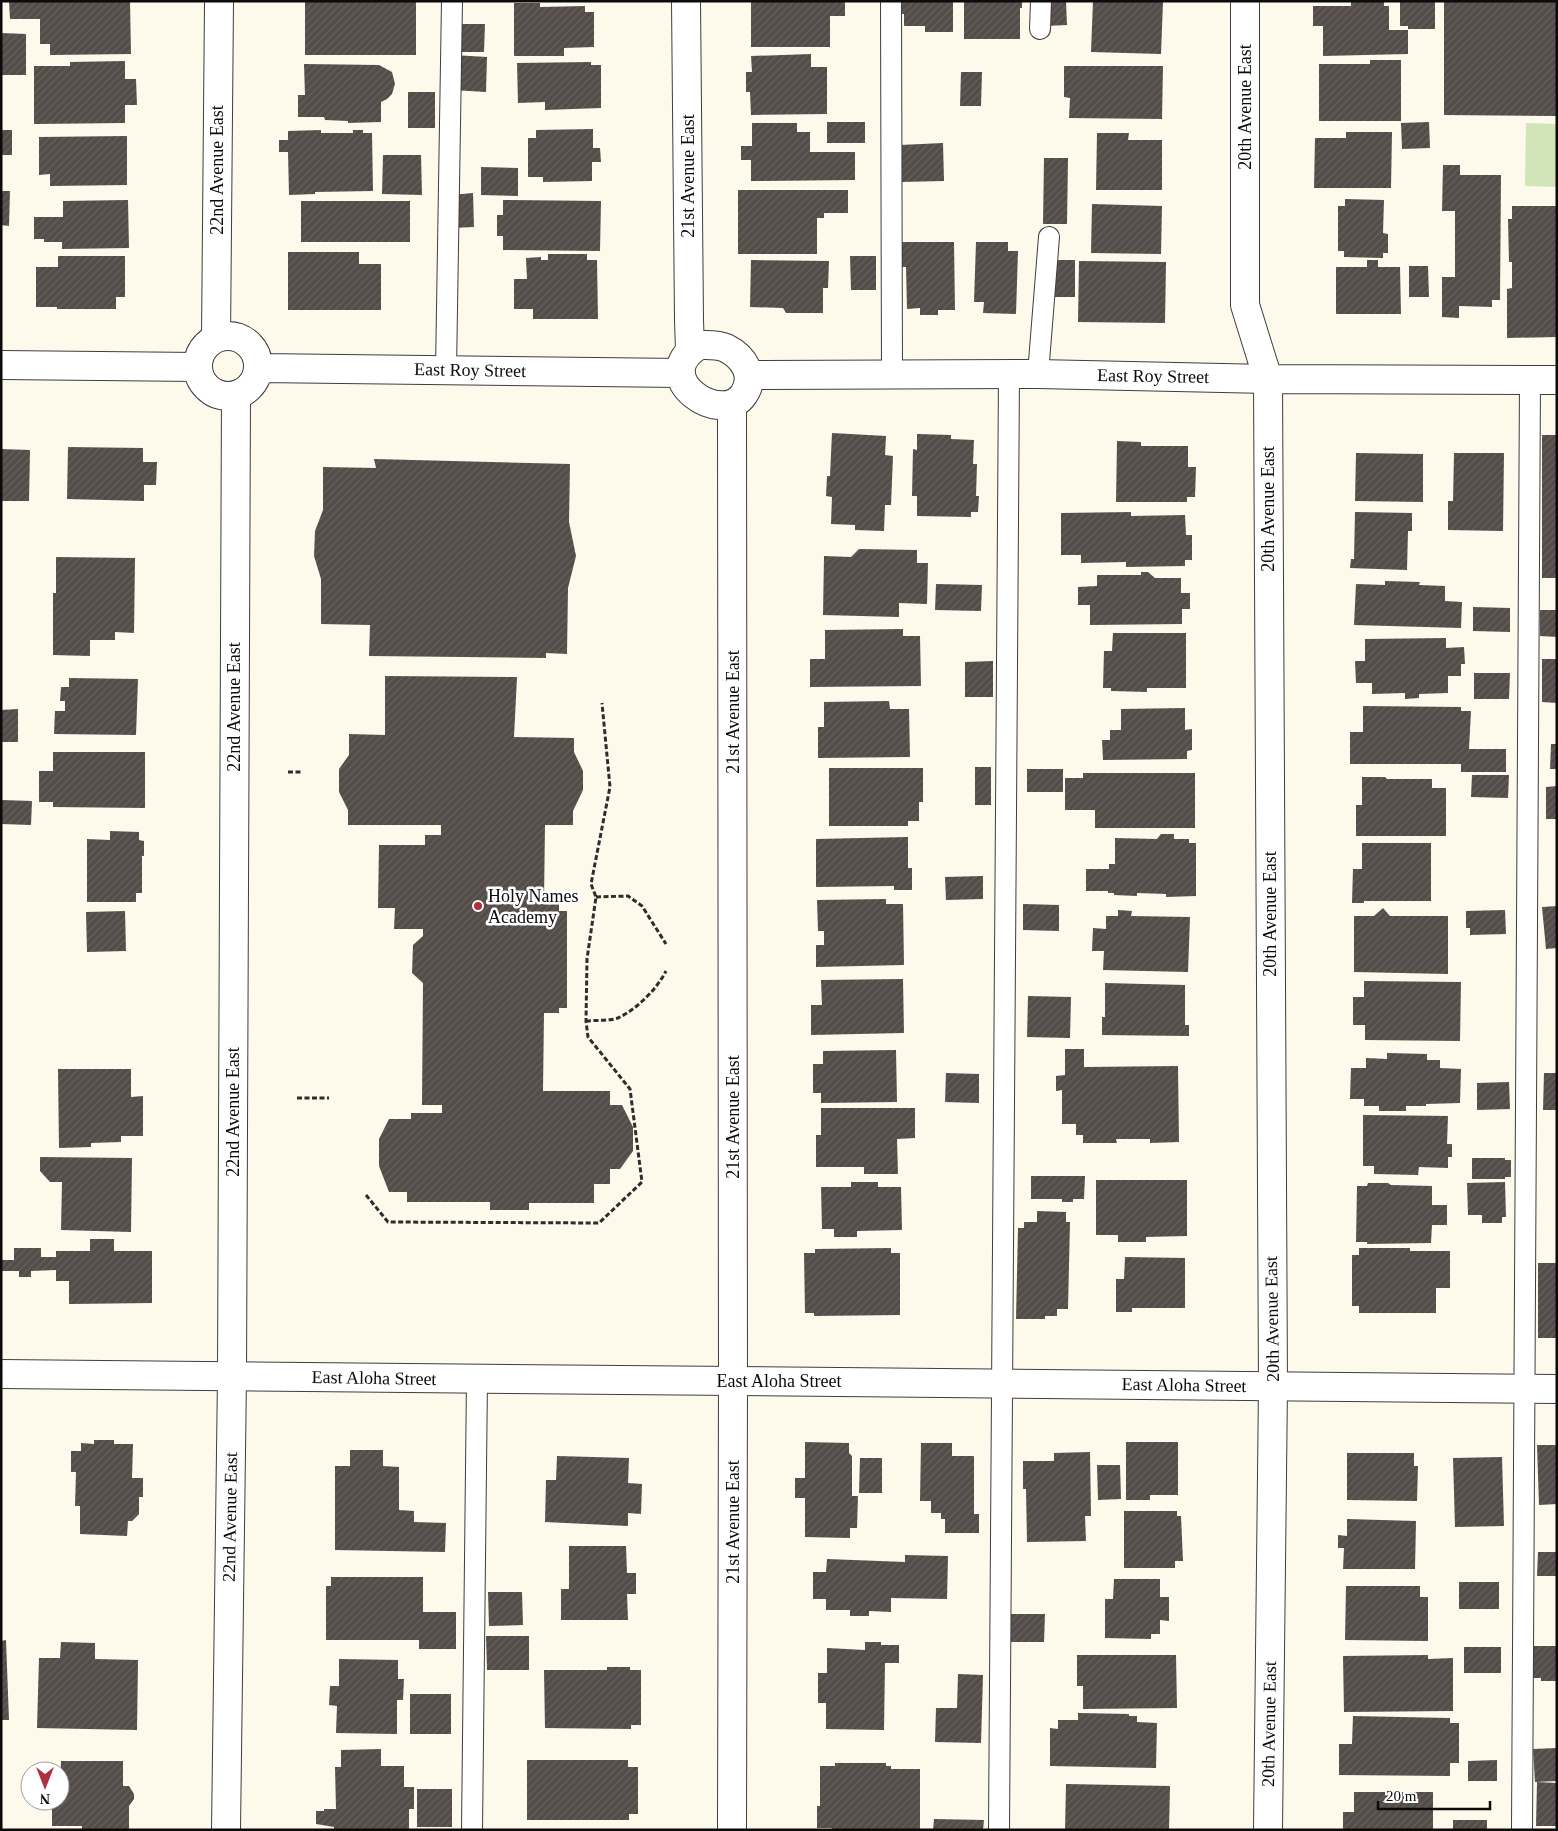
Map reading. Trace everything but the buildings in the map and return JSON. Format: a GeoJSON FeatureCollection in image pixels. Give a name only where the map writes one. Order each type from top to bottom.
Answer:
{"type":"FeatureCollection","features":[{"type":"Feature","properties":{"kind":"street","name":"22nd Avenue East"},"geometry":{"type":"LineString","coordinates":[[216,338],[219,1]]}},
{"type":"Feature","properties":{"kind":"street","name":"21st Avenue East"},"geometry":{"type":"LineString","coordinates":[[686,1],[688,300],[686,362]]}},
{"type":"Feature","properties":{"kind":"street","name":"20th Avenue East"},"geometry":{"type":"LineString","coordinates":[[1245,1],[1245,305],[1268,379],[1273,1386],[1268,1830]]}},
{"type":"Feature","properties":{"kind":"street"},"geometry":{"type":"LineString","coordinates":[[229,335],[239,337],[248,342],[254,349],[258,358],[256,378],[251,386],[243,392],[223,396],[206,386],[200,377],[198,367],[199,356],[204,348],[216,338],[229,335]]}},
{"type":"Feature","properties":{"kind":"street"},"geometry":{"type":"LineString","coordinates":[[699,345],[713,345],[725,348],[736,354],[745,363],[749,375],[748,387],[743,397],[732,404],[721,406],[697,398],[689,392],[682,381],[686,362],[699,345]]}},
{"type":"Feature","properties":{"kind":"street","name":"East Roy Street"},"geometry":{"type":"LineString","coordinates":[[258,368],[446,370],[686,362]]}},
{"type":"Feature","properties":{"kind":"street"},"geometry":{"type":"LineString","coordinates":[[1,365],[198,367]]}},
{"type":"Feature","properties":{"kind":"street","name":"East Roy Street"},"geometry":{"type":"LineString","coordinates":[[749,375],[892,373],[1268,379],[1557,380]]}},
{"type":"Feature","properties":{"kind":"street","name":"22nd Avenue East"},"geometry":{"type":"LineString","coordinates":[[226,1830],[232,1376],[236,394]]}},
{"type":"Feature","properties":{"kind":"street","name":"21st Avenue East"},"geometry":{"type":"LineString","coordinates":[[732,404],[732,1830]]}},
{"type":"Feature","properties":{"kind":"street","name":"East Aloha Street"},"geometry":{"type":"LineString","coordinates":[[1,1374],[1557,1389]]}},
{"type":"Feature","properties":{"kind":"lane"},"geometry":{"type":"LineString","coordinates":[[446,370],[452,1]]}},
{"type":"Feature","properties":{"kind":"lane"},"geometry":{"type":"LineString","coordinates":[[891,1],[892,373]]}},
{"type":"Feature","properties":{"kind":"lane"},"geometry":{"type":"LineString","coordinates":[[1040,29],[1041,1]]}},
{"type":"Feature","properties":{"kind":"lane"},"geometry":{"type":"LineString","coordinates":[[1038,374],[1049,237]]}},
{"type":"Feature","properties":{"kind":"lane"},"geometry":{"type":"LineString","coordinates":[[999,1830],[1009,374]]}},
{"type":"Feature","properties":{"kind":"lane"},"geometry":{"type":"LineString","coordinates":[[1522,1830],[1530,380]]}},
{"type":"Feature","properties":{"kind":"lane"},"geometry":{"type":"LineString","coordinates":[[472,1830],[477,1379]]}},
{"type":"Feature","properties":{"kind":"path"},"geometry":{"type":"LineString","coordinates":[[366,1195],[388,1222],[598,1223],[642,1182],[630,1089],[588,1037],[586,1021],[587,959],[596,897],[590,884],[610,786],[602,703]]}},
{"type":"Feature","properties":{"kind":"path"},"geometry":{"type":"LineString","coordinates":[[288,772],[303,772]]}},
{"type":"Feature","properties":{"kind":"path"},"geometry":{"type":"LineString","coordinates":[[596,897],[628,896],[642,906],[666,944]]}},
{"type":"Feature","properties":{"kind":"path"},"geometry":{"type":"LineString","coordinates":[[586,1021],[617,1018],[641,1002],[662,979],[666,971]]}},
{"type":"Feature","properties":{"kind":"path"},"geometry":{"type":"LineString","coordinates":[[297,1098],[329,1098]]}},
{"type":"Feature","properties":{"kind":"green space"},"geometry":{"type":"Polygon","coordinates":[[[1526,123],[1557,124],[1557,187],[1525,186],[1526,123]]]}},
{"type":"Feature","properties":{"kind":"place","name":"Holy Names Academy"},"geometry":{"type":"Point","coordinates":[478,906]}}]}
